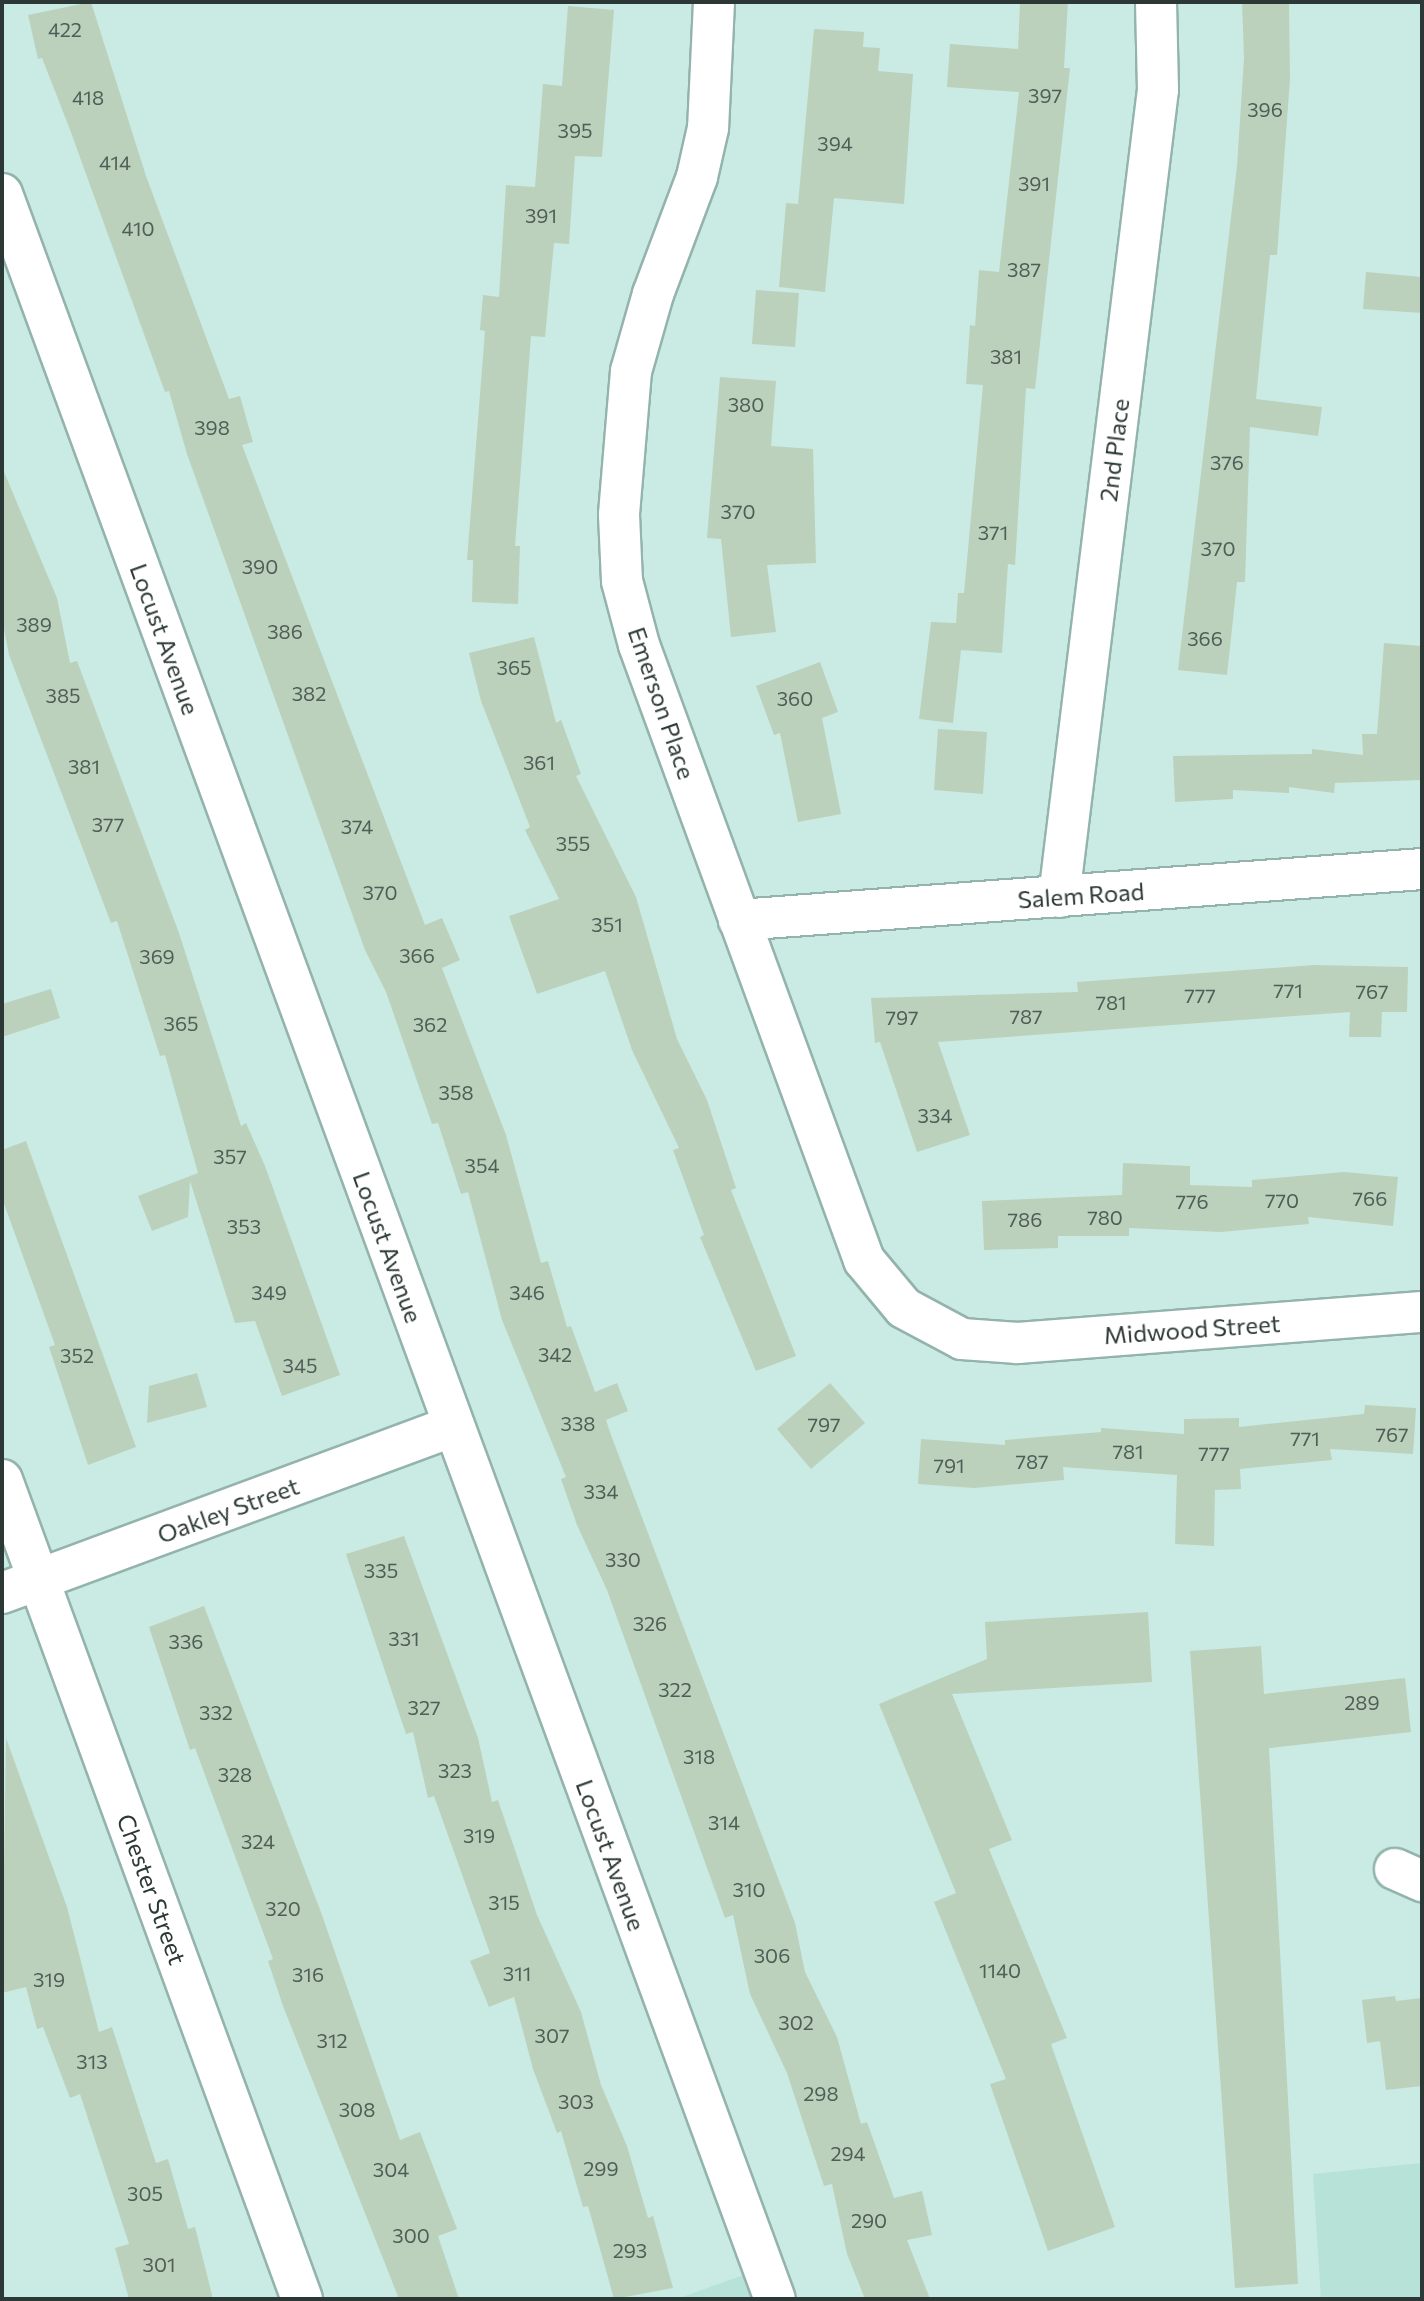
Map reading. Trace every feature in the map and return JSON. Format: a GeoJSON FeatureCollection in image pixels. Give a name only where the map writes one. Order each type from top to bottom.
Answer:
{"type":"FeatureCollection","features":[{"type":"Feature","properties":{"kind":"street","name":"Emerson Place"},"geometry":{"type":"LineString","coordinates":[[714,2],[708,128],[697,177],[653,294],[631,371],[619,515],[622,581],[639,645],[864,1260],[904,1308],[962,1339]]}},
{"type":"Feature","properties":{"kind":"street","name":"2nd Place"},"geometry":{"type":"LineString","coordinates":[[1059,897],[1158,90],[1156,2]]}},
{"type":"Feature","properties":{"kind":"street","name":"Locust Avenue"},"geometry":{"type":"LineString","coordinates":[[2,194],[775,2299]]}},
{"type":"Feature","properties":{"kind":"street","name":"Salem Road"},"geometry":{"type":"LineString","coordinates":[[739,920],[1422,869]]}},
{"type":"Feature","properties":{"kind":"street","name":"Midwood Street"},"geometry":{"type":"LineString","coordinates":[[962,1339],[1018,1343],[1422,1312]]}},
{"type":"Feature","properties":{"kind":"street","name":"Oakley Street"},"geometry":{"type":"LineString","coordinates":[[2,1593],[453,1426]]}},
{"type":"Feature","properties":{"kind":"street","name":"Chester Street"},"geometry":{"type":"LineString","coordinates":[[2,1480],[302,2299]]}},
{"type":"Feature","properties":{"kind":"shaded area"},"geometry":{"type":"Polygon","coordinates":[[[1422,2163],[1422,2299],[1321,2299],[1313,2174],[1422,2163]]]}},
{"type":"Feature","properties":{"kind":"shaded area"},"geometry":{"type":"Polygon","coordinates":[[[763,2268],[775,2299],[677,2299],[763,2268]]]}},
{"type":"Feature","properties":{"kind":"building"},"geometry":{"type":"Polygon","coordinates":[[[91,2],[146,176],[229,399],[240,396],[253,442],[242,445],[425,925],[442,918],[460,960],[442,968],[506,1135],[541,1263],[548,1261],[567,1327],[571,1326],[595,1392],[617,1383],[628,1411],[606,1420],[795,1923],[805,1972],[837,2037],[861,2124],[867,2122],[894,2198],[922,2191],[932,2235],[907,2240],[930,2299],[865,2299],[847,2254],[832,2184],[824,2186],[787,2073],[750,1994],[733,1915],[725,1918],[607,1590],[577,1525],[561,1479],[566,1477],[502,1320],[468,1192],[461,1194],[438,1123],[432,1124],[386,992],[365,950],[187,454],[169,391],[165,392],[42,58],[38,59],[28,15],[91,2]]]}},
{"type":"Feature","properties":{"kind":"building"},"geometry":{"type":"Polygon","coordinates":[[[1020,2],[1068,2],[1064,68],[1070,68],[1035,389],[1026,388],[1015,565],[1008,564],[1002,653],[961,650],[953,723],[919,719],[931,622],[956,623],[958,593],[964,593],[983,385],[966,384],[970,325],[975,326],[979,270],[999,272],[1019,92],[947,87],[950,44],[1018,49],[1020,2]]]}},
{"type":"Feature","properties":{"kind":"building"},"geometry":{"type":"Polygon","coordinates":[[[1242,2],[1289,2],[1290,80],[1277,255],[1270,255],[1256,399],[1322,407],[1318,436],[1250,427],[1245,582],[1237,582],[1227,675],[1178,670],[1237,166],[1244,58],[1242,2]]]}},
{"type":"Feature","properties":{"kind":"building"},"geometry":{"type":"Polygon","coordinates":[[[568,6],[614,10],[602,157],[575,156],[569,244],[554,243],[545,337],[531,336],[515,546],[520,546],[518,604],[472,602],[473,560],[467,560],[485,331],[480,330],[483,295],[499,297],[506,185],[535,187],[543,84],[562,86],[568,6]]]}},
{"type":"Feature","properties":{"kind":"building"},"geometry":{"type":"Polygon","coordinates":[[[814,29],[864,32],[863,47],[880,48],[878,71],[913,74],[904,204],[834,198],[825,292],[779,287],[786,203],[798,204],[814,29]]]}},
{"type":"Feature","properties":{"kind":"building"},"geometry":{"type":"Polygon","coordinates":[[[1366,272],[1422,277],[1422,313],[1363,309],[1366,272]]]}},
{"type":"Feature","properties":{"kind":"building"},"geometry":{"type":"Polygon","coordinates":[[[756,290],[799,293],[795,347],[752,344],[756,290]]]}},
{"type":"Feature","properties":{"kind":"building"},"geometry":{"type":"Polygon","coordinates":[[[720,377],[776,381],[771,446],[813,449],[816,563],[767,565],[776,632],[731,637],[721,539],[707,538],[720,377]]]}},
{"type":"Feature","properties":{"kind":"building"},"geometry":{"type":"Polygon","coordinates":[[[2,467],[57,598],[70,663],[77,661],[179,933],[241,1126],[246,1123],[265,1166],[340,1375],[282,1396],[255,1321],[235,1323],[190,1181],[188,1217],[152,1231],[138,1196],[198,1173],[165,1055],[160,1056],[117,921],[111,923],[9,655],[2,619],[2,467]]]}},
{"type":"Feature","properties":{"kind":"building"},"geometry":{"type":"Polygon","coordinates":[[[534,637],[556,723],[561,720],[581,774],[576,776],[636,897],[677,1039],[707,1100],[736,1188],[731,1190],[796,1356],[756,1371],[700,1237],[704,1235],[673,1150],[679,1148],[632,1050],[605,971],[537,994],[509,916],[559,899],[525,830],[530,827],[481,701],[469,653],[534,637]]]}},
{"type":"Feature","properties":{"kind":"building"},"geometry":{"type":"Polygon","coordinates":[[[1384,643],[1422,646],[1422,780],[1335,783],[1334,793],[1289,787],[1289,793],[1233,790],[1233,799],[1175,802],[1173,756],[1312,754],[1312,749],[1363,755],[1362,734],[1377,734],[1384,643]]]}},
{"type":"Feature","properties":{"kind":"building"},"geometry":{"type":"Polygon","coordinates":[[[820,662],[838,712],[822,718],[841,814],[798,822],[780,733],[774,735],[756,686],[820,662]]]}},
{"type":"Feature","properties":{"kind":"building"},"geometry":{"type":"Polygon","coordinates":[[[938,729],[987,732],[983,794],[934,790],[938,729]]]}},
{"type":"Feature","properties":{"kind":"building"},"geometry":{"type":"Polygon","coordinates":[[[1314,965],[1408,967],[1407,1012],[1382,1012],[1381,1037],[1349,1037],[1350,1012],[938,1042],[970,1135],[917,1152],[880,1042],[875,1043],[871,998],[1078,992],[1077,982],[1314,965]]]}},
{"type":"Feature","properties":{"kind":"building"},"geometry":{"type":"Polygon","coordinates":[[[51,989],[60,1018],[2,1037],[2,1004],[51,989]]]}},
{"type":"Feature","properties":{"kind":"building"},"geometry":{"type":"Polygon","coordinates":[[[26,1141],[136,1447],[88,1465],[49,1347],[55,1345],[2,1198],[2,1150],[26,1141]]]}},
{"type":"Feature","properties":{"kind":"building"},"geometry":{"type":"Polygon","coordinates":[[[1123,1163],[1190,1166],[1190,1185],[1252,1187],[1252,1180],[1344,1172],[1398,1177],[1393,1226],[1308,1217],[1309,1224],[1221,1232],[1129,1228],[1129,1236],[1058,1236],[1058,1248],[984,1250],[982,1201],[1122,1195],[1123,1163]]]}},
{"type":"Feature","properties":{"kind":"building"},"geometry":{"type":"Polygon","coordinates":[[[197,1373],[207,1407],[147,1423],[149,1386],[197,1373]]]}},
{"type":"Feature","properties":{"kind":"building"},"geometry":{"type":"Polygon","coordinates":[[[830,1383],[865,1423],[811,1469],[777,1429],[830,1383]]]}},
{"type":"Feature","properties":{"kind":"building"},"geometry":{"type":"Polygon","coordinates":[[[1365,1405],[1416,1408],[1413,1454],[1330,1449],[1332,1460],[1240,1469],[1241,1489],[1215,1490],[1214,1546],[1175,1544],[1177,1475],[1063,1467],[1064,1480],[974,1488],[918,1484],[921,1439],[1005,1445],[1005,1440],[1101,1432],[1101,1428],[1184,1434],[1184,1419],[1239,1418],[1239,1427],[1364,1414],[1365,1405]]]}},
{"type":"Feature","properties":{"kind":"building"},"geometry":{"type":"Polygon","coordinates":[[[404,1536],[478,1738],[492,1802],[498,1800],[537,1915],[581,2012],[601,2085],[627,2146],[648,2218],[653,2216],[673,2288],[614,2299],[588,2206],[583,2207],[561,2131],[557,2133],[533,2069],[514,1997],[489,2007],[470,1961],[490,1953],[434,1796],[428,1798],[413,1732],[406,1734],[346,1554],[404,1536]]]}},
{"type":"Feature","properties":{"kind":"building"},"geometry":{"type":"Polygon","coordinates":[[[204,1606],[322,1915],[400,2140],[420,2132],[457,2229],[438,2236],[459,2299],[399,2299],[283,2006],[268,1961],[273,1959],[195,1748],[190,1750],[149,1627],[204,1606]]]}},
{"type":"Feature","properties":{"kind":"building"},"geometry":{"type":"Polygon","coordinates":[[[1148,1612],[1152,1682],[952,1694],[1012,1840],[989,1849],[1067,2038],[1051,2044],[1115,2227],[1048,2251],[990,2084],[1006,2079],[934,1902],[956,1893],[879,1704],[987,1659],[985,1622],[1148,1612]]]}},
{"type":"Feature","properties":{"kind":"building"},"geometry":{"type":"Polygon","coordinates":[[[1261,1646],[1264,1694],[1405,1678],[1411,1732],[1269,1748],[1298,2284],[1235,2288],[1190,1651],[1261,1646]]]}},
{"type":"Feature","properties":{"kind":"building"},"geometry":{"type":"Polygon","coordinates":[[[6,1738],[67,1907],[99,2032],[112,2027],[156,2163],[168,2159],[188,2229],[195,2227],[213,2299],[129,2299],[115,2248],[129,2244],[80,2094],[70,2098],[43,2027],[37,2029],[26,1987],[2,1993],[6,1738]]]}},
{"type":"Feature","properties":{"kind":"building"},"geometry":{"type":"Polygon","coordinates":[[[1395,1996],[1396,2001],[1422,1998],[1422,2086],[1386,2090],[1380,2041],[1367,2043],[1362,2000],[1395,1996]]]}}]}
